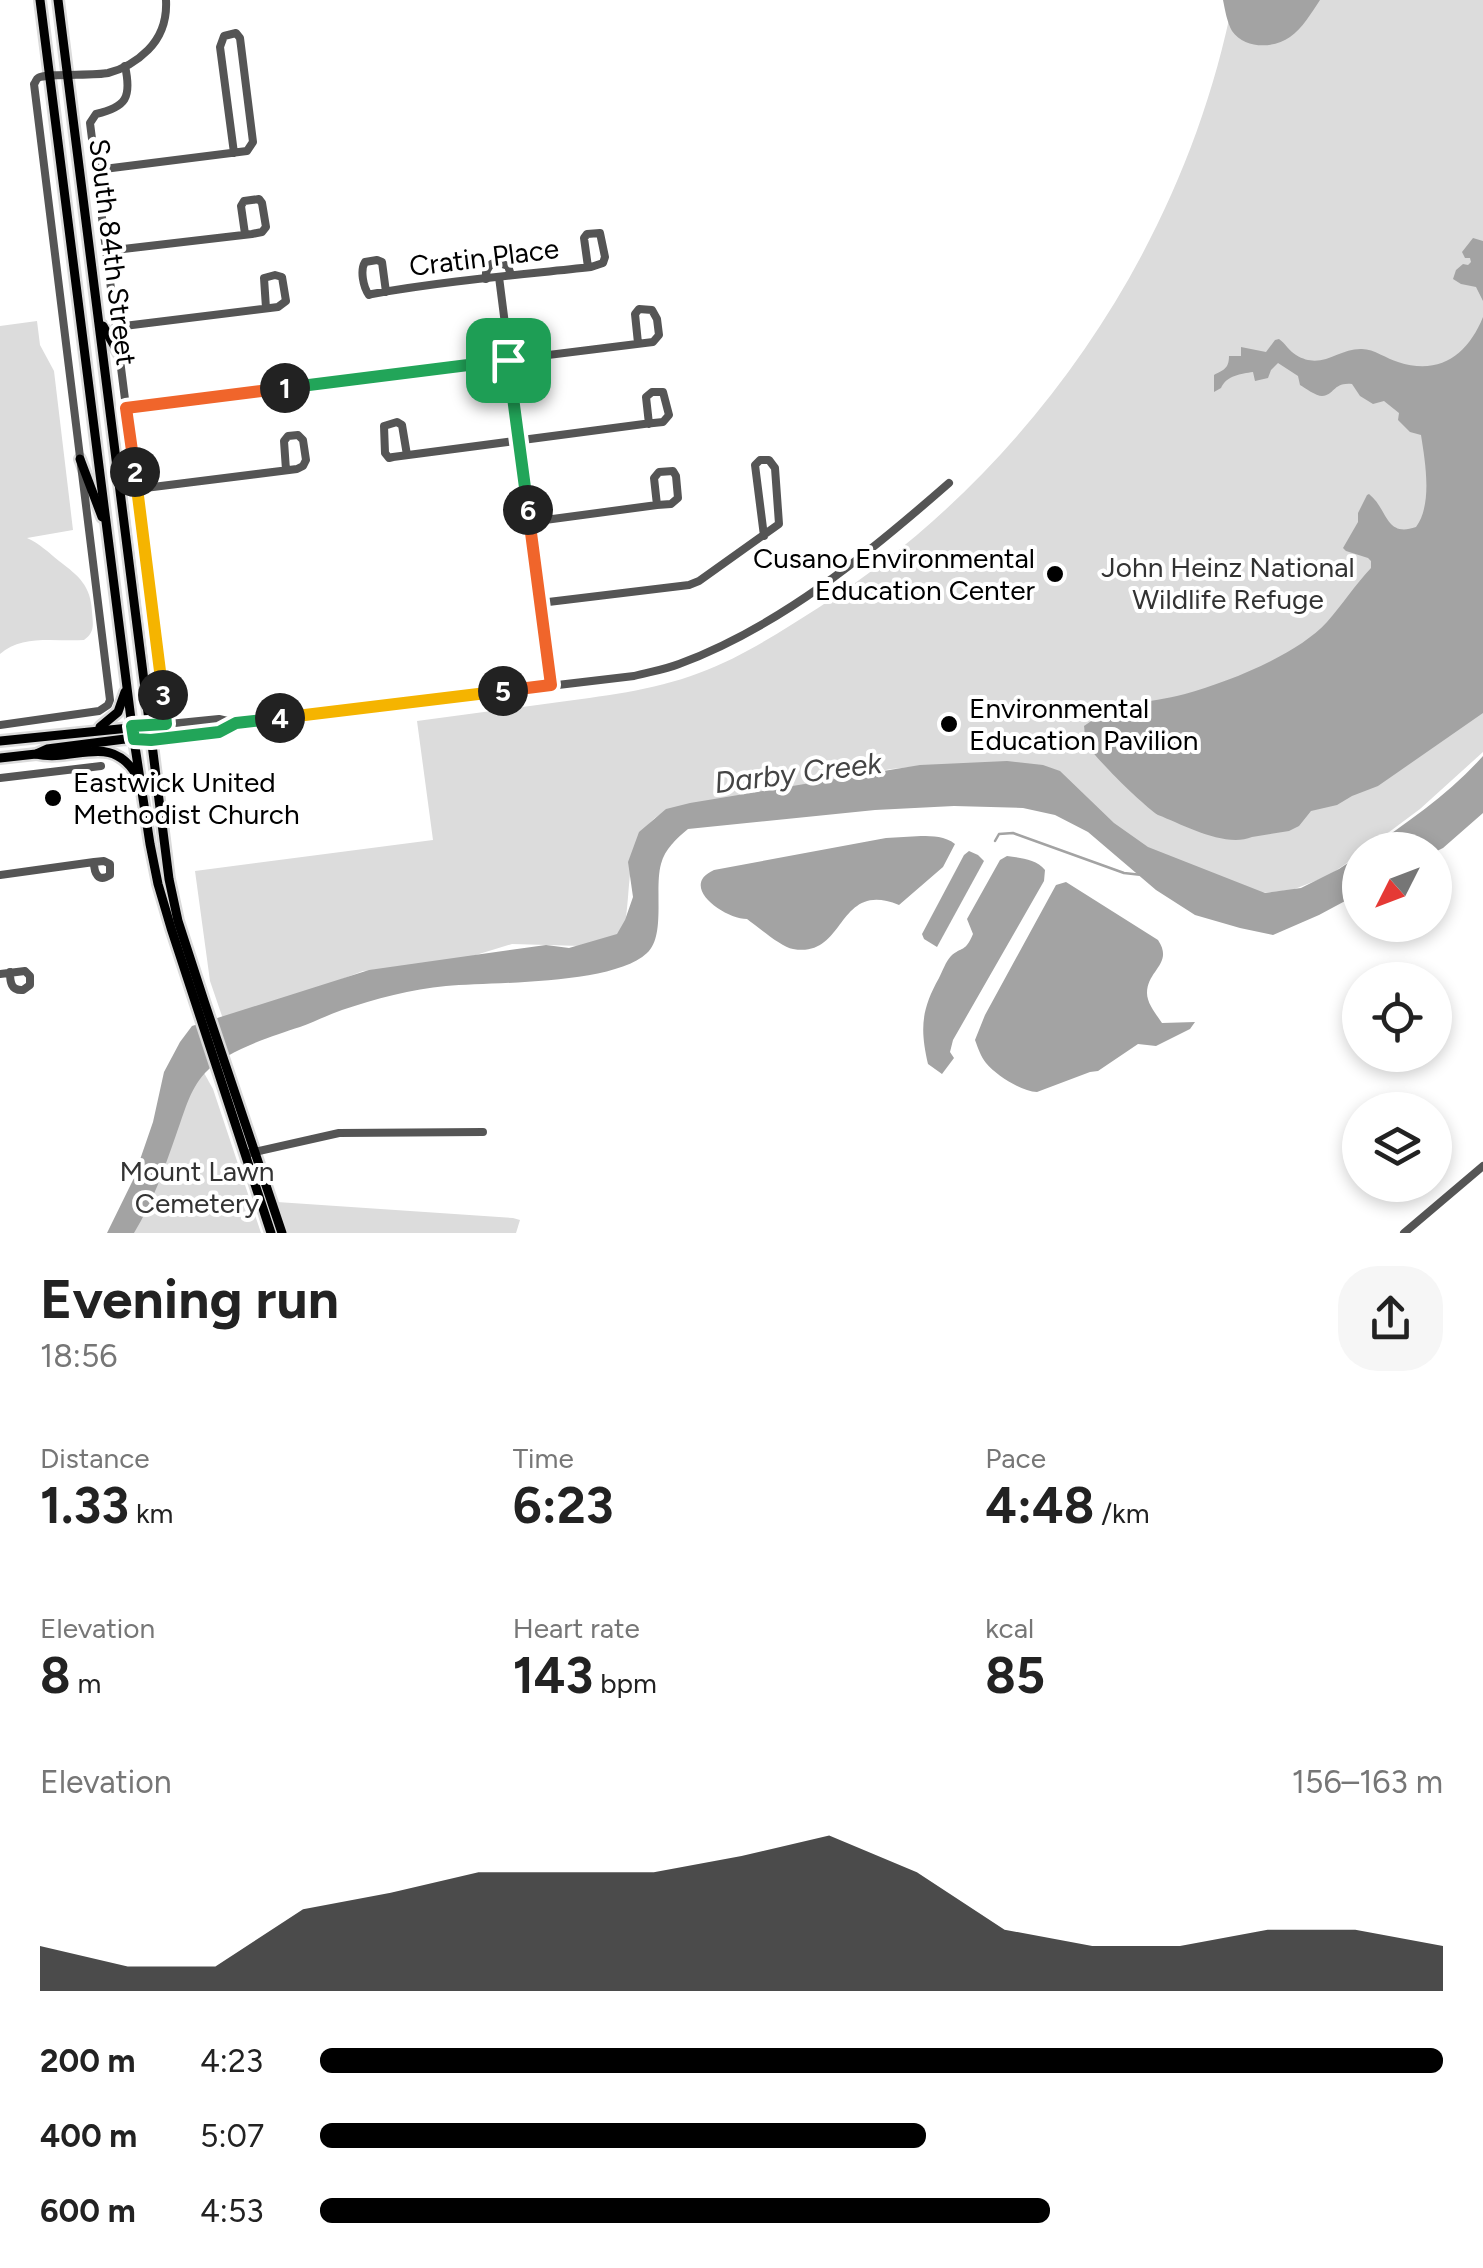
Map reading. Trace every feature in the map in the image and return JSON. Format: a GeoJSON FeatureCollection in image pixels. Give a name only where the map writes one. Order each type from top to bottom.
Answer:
{"type":"FeatureCollection","features":[{"type":"Feature","properties":{"kind":"main road","name":"South 84th Street"},"geometry":{"type":"LineString","coordinates":[[40,0],[132,726],[158,884],[250,1153]]}},
{"type":"Feature","properties":{"kind":"main road","name":"South 84th Street"},"geometry":{"type":"LineString","coordinates":[[58,0],[171,891],[200,1003]]}},
{"type":"Feature","properties":{"kind":"main road"},"geometry":{"type":"LineString","coordinates":[[99,318],[119,354]]}},
{"type":"Feature","properties":{"kind":"main road"},"geometry":{"type":"LineString","coordinates":[[80,459],[108,532]]}},
{"type":"Feature","properties":{"kind":"main road"},"geometry":{"type":"LineString","coordinates":[[94,730],[118,712],[127,684]]}},
{"type":"Feature","properties":{"kind":"main road"},"geometry":{"type":"LineString","coordinates":[[0,742],[149,726]]}},
{"type":"Feature","properties":{"kind":"main road"},"geometry":{"type":"LineString","coordinates":[[0,758],[47,749],[151,740]]}},
{"type":"Feature","properties":{"kind":"main road"},"geometry":{"type":"LineString","coordinates":[[36,754],[48,757],[115,753],[130,765],[141,784]]}},
{"type":"Feature","properties":{"kind":"main road"},"geometry":{"type":"LineString","coordinates":[[250,1153],[271,1233]]}},
{"type":"Feature","properties":{"kind":"main road"},"geometry":{"type":"LineString","coordinates":[[250,1153],[282,1233]]}},
{"type":"Feature","properties":{"kind":"street"},"geometry":{"type":"LineString","coordinates":[[50,75],[110,72],[132,64],[154,44],[166,17],[166,0]]}},
{"type":"Feature","properties":{"kind":"street"},"geometry":{"type":"LineString","coordinates":[[96,170],[234,153],[247,151],[253,142],[240,38],[236,33],[224,36],[220,47],[234,153]]}},
{"type":"Feature","properties":{"kind":"street","name":"South 84th Street"},"geometry":{"type":"LineString","coordinates":[[125,66],[129,83],[123,104],[96,114],[90,123],[166,724],[163,739]]}},
{"type":"Feature","properties":{"kind":"street","name":"South 84th Street"},"geometry":{"type":"LineString","coordinates":[[0,725],[90,713],[108,705],[110,694],[34,87],[38,78],[50,75]]}},
{"type":"Feature","properties":{"kind":"street"},"geometry":{"type":"LineString","coordinates":[[106,251],[245,234],[266,230],[259,199],[244,201],[241,206],[245,234]]}},
{"type":"Feature","properties":{"kind":"street","name":"Cratin Place"},"geometry":{"type":"LineString","coordinates":[[386,292],[382,262],[365,262],[367,293],[372,294],[588,267],[600,264],[604,260],[600,234],[587,234],[584,238],[588,267]]}},
{"type":"Feature","properties":{"kind":"street"},"geometry":{"type":"LineString","coordinates":[[486,280],[486,269],[497,262],[508,266],[510,275]]}},
{"type":"Feature","properties":{"kind":"street"},"geometry":{"type":"LineString","coordinates":[[116,327],[282,306],[286,301],[284,282],[279,275],[264,278],[266,308]]}},
{"type":"Feature","properties":{"kind":"street"},"geometry":{"type":"LineString","coordinates":[[499,277],[551,685]]}},
{"type":"Feature","properties":{"kind":"street"},"geometry":{"type":"LineString","coordinates":[[126,408],[653,342],[658,338],[657,319],[652,310],[635,314],[638,343]]}},
{"type":"Feature","properties":{"kind":"street"},"geometry":{"type":"LineString","coordinates":[[407,455],[400,423],[384,426],[386,456],[393,458],[649,424]]}},
{"type":"Feature","properties":{"kind":"street"},"geometry":{"type":"LineString","coordinates":[[137,488],[286,470],[300,468],[305,463],[305,447],[298,434],[284,440],[286,470]]}},
{"type":"Feature","properties":{"kind":"street"},"geometry":{"type":"LineString","coordinates":[[540,603],[693,584],[764,536],[778,526],[775,468],[769,460],[760,460],[755,465],[764,536]]}},
{"type":"Feature","properties":{"kind":"street"},"geometry":{"type":"LineString","coordinates":[[530,522],[657,506],[671,504],[678,498],[673,472],[656,474],[657,506]]}},
{"type":"Feature","properties":{"kind":"street"},"geometry":{"type":"LineString","coordinates":[[149,726],[220,719],[236,723],[634,676],[676,666],[725,644],[814,591],[876,547],[950,484]]}},
{"type":"Feature","properties":{"kind":"street"},"geometry":{"type":"LineString","coordinates":[[151,740],[219,732],[236,723]]}},
{"type":"Feature","properties":{"kind":"street"},"geometry":{"type":"LineString","coordinates":[[19,756],[22,775]]}},
{"type":"Feature","properties":{"kind":"street"},"geometry":{"type":"LineString","coordinates":[[0,778],[101,766]]}},
{"type":"Feature","properties":{"kind":"street"},"geometry":{"type":"LineString","coordinates":[[0,875],[94,862]]}},
{"type":"Feature","properties":{"kind":"street"},"geometry":{"type":"LineString","coordinates":[[250,1153],[339,1132],[483,1132]]}},
{"type":"Feature","properties":{"kind":"street"},"geometry":{"type":"LineString","coordinates":[[1404,1233],[1483,1166]]}},
{"type":"Feature","properties":{"kind":"green space","name":"John Heinz National Wildlife Refuge"},"geometry":{"type":"Polygon","coordinates":[[[1233,0],[1483,0],[1483,752],[1389,832],[1342,832],[1342,866],[1328,876],[1292,890],[1252,894],[1203,882],[1116,828],[923,766],[666,811],[651,821],[635,849],[623,933],[582,946],[512,944],[453,962],[363,971],[223,1019],[210,981],[195,871],[433,840],[417,721],[627,692],[681,679],[760,644],[895,553],[966,491],[1030,421],[1087,346],[1136,265],[1178,180],[1210,91],[1233,0]]]}},
{"type":"Feature","properties":{"kind":"green space"},"geometry":{"type":"Polygon","coordinates":[[[37,321],[40,345],[54,371],[73,530],[27,538],[83,582],[91,603],[92,628],[84,640],[29,641],[0,654],[0,326],[37,321]]]}},
{"type":"Feature","properties":{"kind":"green space","name":"Mount Lawn Cemetery"},"geometry":{"type":"Polygon","coordinates":[[[194,1055],[213,1089],[261,1233],[125,1233],[194,1055]]]}},
{"type":"Feature","properties":{"kind":"green space"},"geometry":{"type":"Polygon","coordinates":[[[277,1202],[520,1220],[516,1233],[287,1233],[277,1202]]]}},
{"type":"Feature","properties":{"kind":"shaded area"},"geometry":{"type":"Polygon","coordinates":[[[1223,0],[1320,0],[1290,37],[1276,44],[1260,45],[1244,41],[1232,31],[1223,0]]]}},
{"type":"Feature","properties":{"kind":"shaded area"},"geometry":{"type":"Polygon","coordinates":[[[1473,238],[1483,241],[1483,301],[1476,287],[1453,279],[1456,270],[1471,262],[1462,252],[1473,238]]]}},
{"type":"Feature","properties":{"kind":"shaded area"},"geometry":{"type":"Polygon","coordinates":[[[1483,317],[1483,713],[1378,786],[1337,805],[1311,811],[1299,826],[1289,831],[1230,840],[1158,815],[1098,758],[1086,742],[1084,726],[1121,708],[1221,682],[1298,645],[1327,622],[1371,568],[1368,558],[1343,548],[1367,495],[1398,529],[1416,527],[1425,507],[1426,469],[1421,435],[1410,432],[1398,420],[1399,413],[1384,401],[1373,404],[1360,396],[1352,384],[1317,395],[1300,385],[1298,376],[1278,363],[1268,378],[1255,381],[1253,372],[1239,375],[1214,392],[1214,375],[1227,366],[1229,356],[1241,356],[1241,347],[1266,352],[1279,339],[1296,355],[1314,361],[1362,349],[1413,366],[1439,364],[1461,351],[1483,317]]]}},
{"type":"Feature","properties":{"kind":"shaded area"},"geometry":{"type":"Polygon","coordinates":[[[1483,756],[1483,813],[1452,840],[1452,832],[1393,832],[1443,795],[1483,756]]]}},
{"type":"Feature","properties":{"kind":"shaded area"},"geometry":{"type":"Polygon","coordinates":[[[1007,761],[1043,765],[1060,771],[1114,823],[1148,847],[1265,893],[1301,888],[1342,867],[1342,903],[1273,935],[1195,915],[1156,890],[1088,832],[1055,815],[1023,808],[875,810],[688,829],[668,849],[661,864],[658,924],[647,953],[631,963],[581,976],[446,986],[394,995],[342,1010],[236,1051],[214,1065],[195,1087],[158,1185],[134,1233],[107,1233],[133,1180],[153,1122],[164,1072],[192,1026],[369,970],[546,945],[569,948],[617,934],[633,897],[628,862],[639,832],[666,809],[920,765],[1007,761]]]}},
{"type":"Feature","properties":{"kind":"shaded area"},"geometry":{"type":"Polygon","coordinates":[[[886,838],[943,838],[955,844],[943,867],[899,905],[879,900],[863,902],[823,943],[810,949],[782,945],[747,919],[717,908],[703,893],[704,877],[714,870],[886,838]]]}},
{"type":"Feature","properties":{"kind":"shaded area"},"geometry":{"type":"Polygon","coordinates":[[[969,851],[984,861],[937,947],[922,934],[969,851]]]}},
{"type":"Feature","properties":{"kind":"shaded area"},"geometry":{"type":"Polygon","coordinates":[[[1007,856],[1037,863],[1045,870],[1044,881],[953,1040],[950,1052],[954,1058],[942,1074],[928,1064],[923,1030],[926,1010],[947,961],[970,940],[973,934],[967,919],[1000,860],[1007,856]]]}},
{"type":"Feature","properties":{"kind":"shaded area"},"geometry":{"type":"Polygon","coordinates":[[[1066,882],[1158,940],[1163,955],[1148,985],[1150,1005],[1162,1023],[1195,1022],[1190,1029],[1156,1046],[1138,1044],[1098,1071],[1037,1092],[996,1073],[984,1061],[975,1040],[1056,885],[1066,882]]]}},
{"type":"Feature","properties":{"kind":"waterway"},"geometry":{"type":"LineString","coordinates":[[995,841],[999,834],[1013,833],[1124,873],[1142,875]]}},
{"type":"Feature","properties":{"kind":"place","name":"Cusano Environmental Education Center"},"geometry":{"type":"Point","coordinates":[1055,574]}},
{"type":"Feature","properties":{"kind":"place","name":"Environmental Education Pavilion"},"geometry":{"type":"Point","coordinates":[949,724]}},
{"type":"Feature","properties":{"kind":"place","name":"Eastwick United Methodist Church"},"geometry":{"type":"Point","coordinates":[53,798]}},
{"type":"Feature","properties":{"kind":"route"},"geometry":{"type":"LineString","coordinates":[[508,360],[551,685],[236,723],[219,732],[134,739],[132,726],[166,724],[126,408],[508,360]]}},
{"type":"Feature","properties":{"kind":"water label","name":"Darby Creek"},"geometry":{"type":"Point","coordinates":[798,773]}}]}
